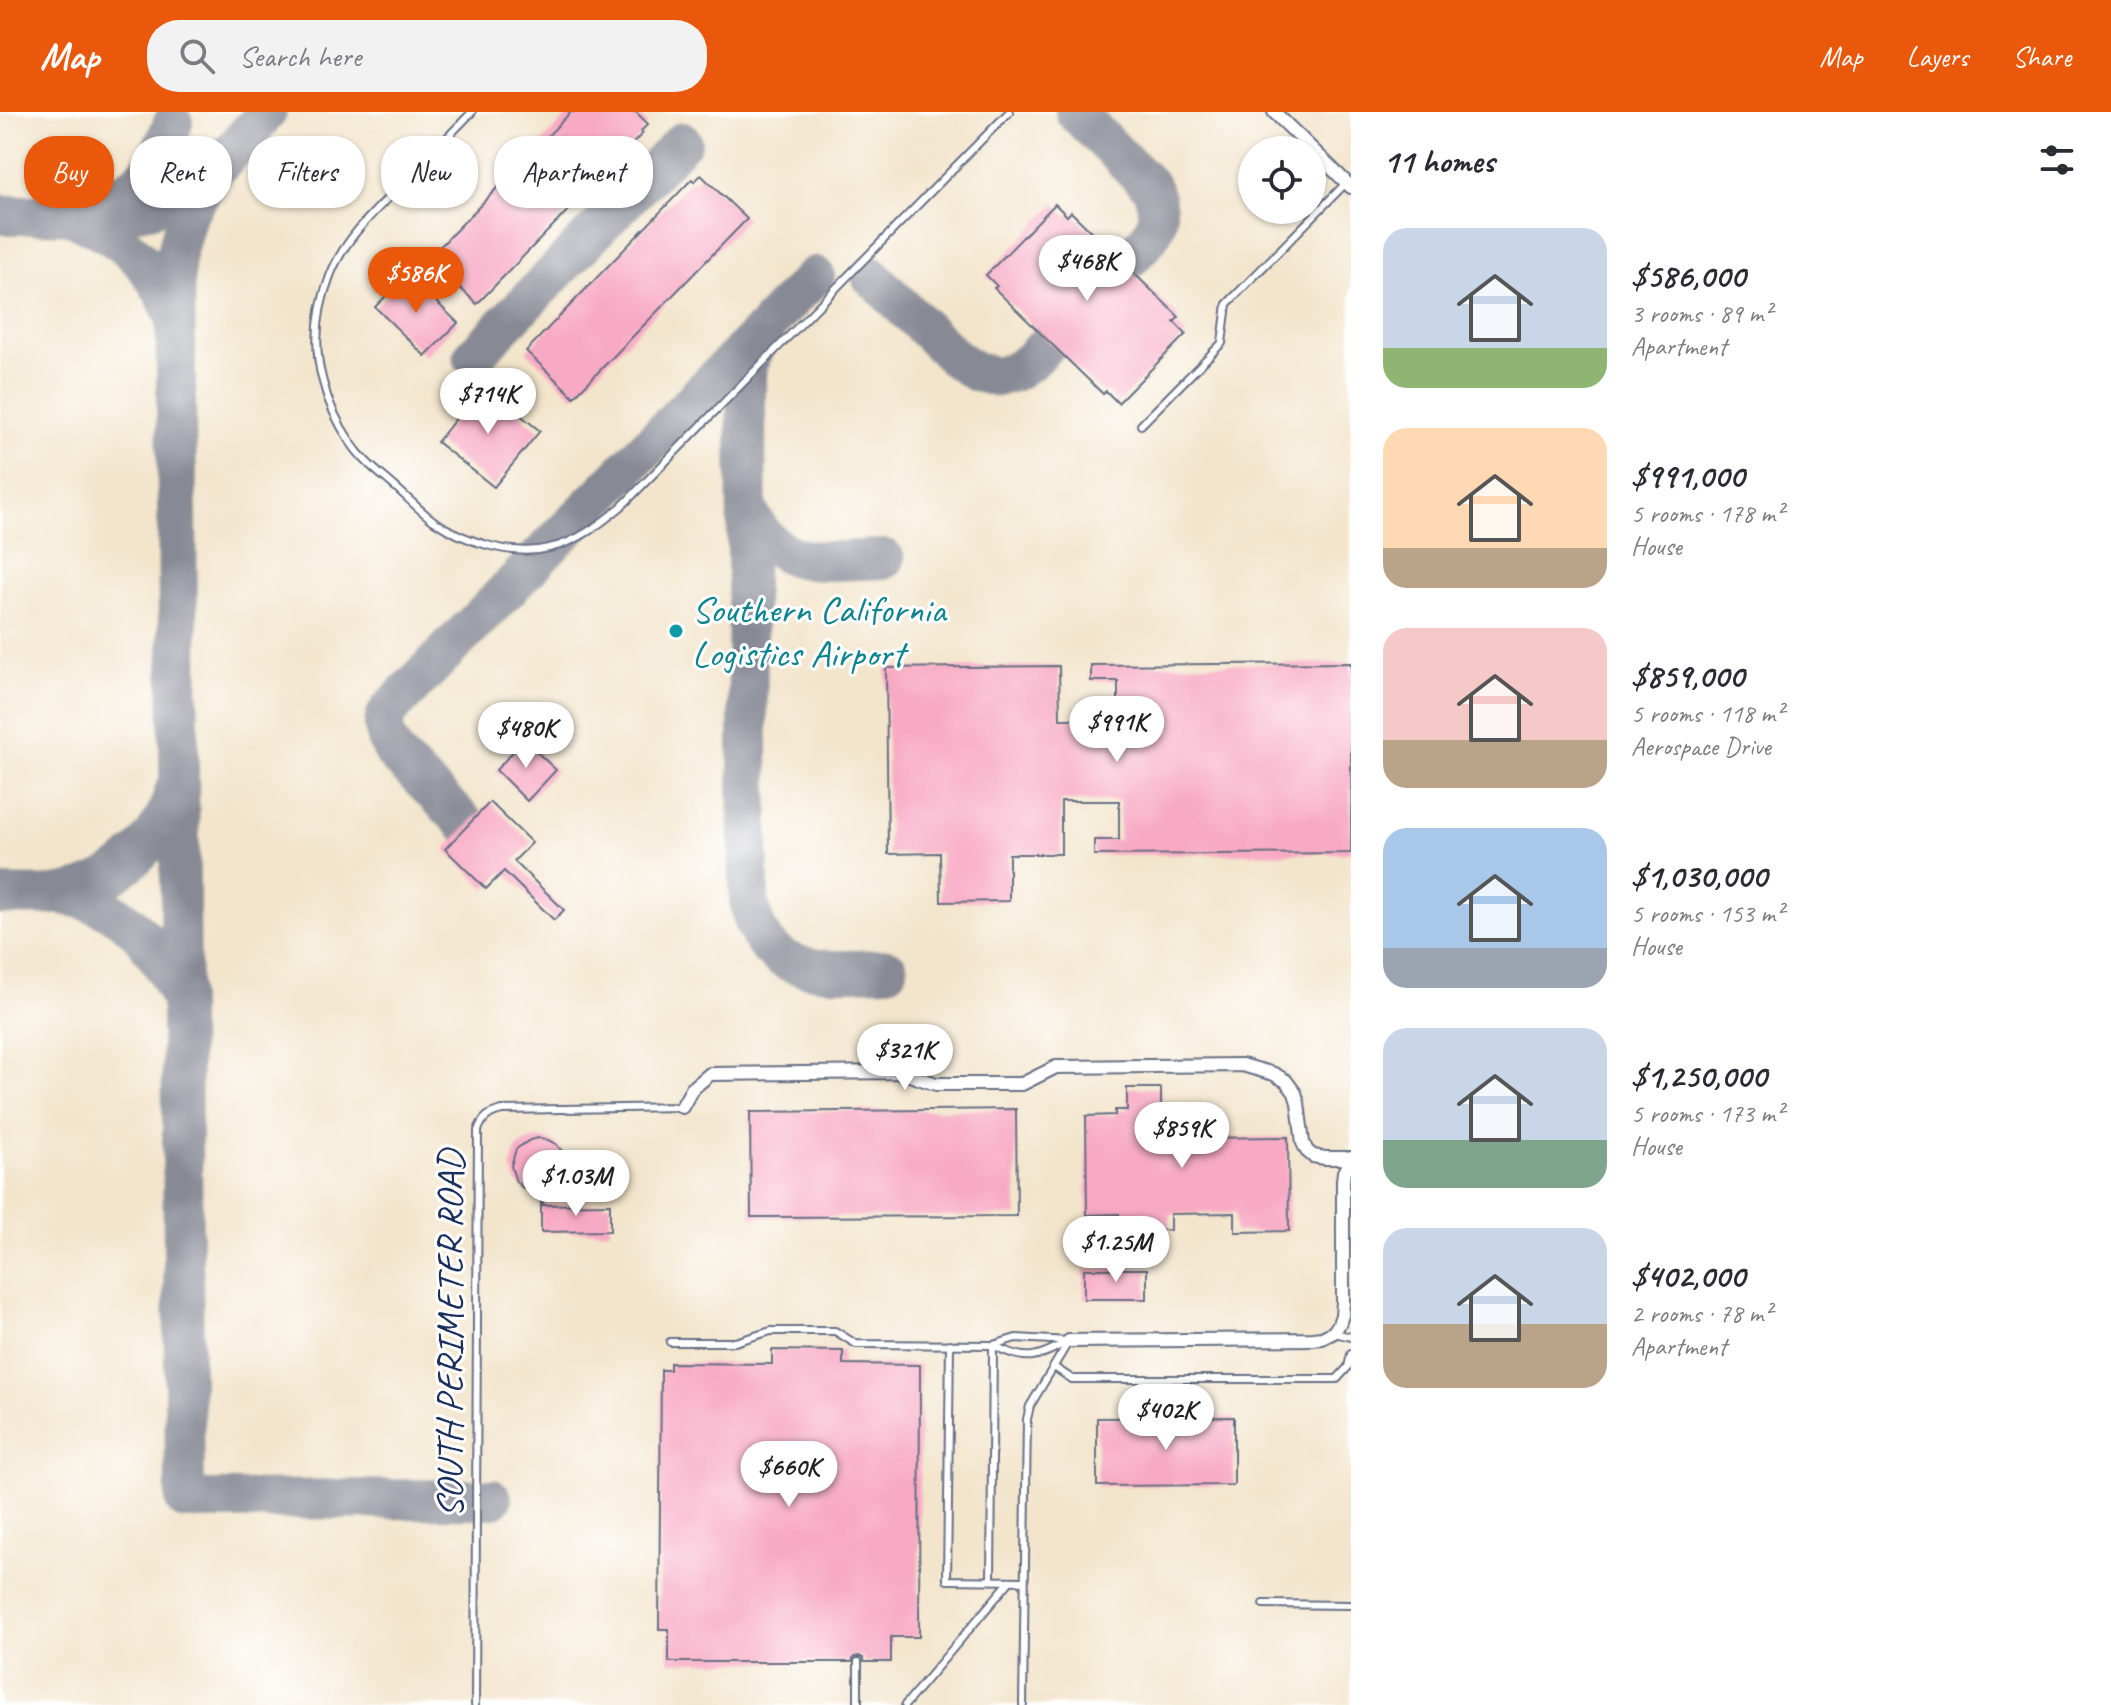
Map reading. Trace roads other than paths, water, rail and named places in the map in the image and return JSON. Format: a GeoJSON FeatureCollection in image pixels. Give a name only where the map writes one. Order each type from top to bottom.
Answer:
{"type":"FeatureCollection","features":[{"type":"Feature","properties":{"kind":"street"},"geometry":{"type":"LineString","coordinates":[[1274,112],[1349,185]]}},
{"type":"Feature","properties":{"kind":"street"},"geometry":{"type":"LineString","coordinates":[[682,1107],[692,1089],[710,1074],[901,1072],[936,1084],[1022,1084],[1056,1067],[1242,1065],[1258,1068],[1286,1081],[1295,1093],[1307,1151],[1313,1156],[1351,1160],[1343,1181],[1343,1302],[1339,1324],[1334,1332],[1313,1339],[1069,1341]]}},
{"type":"Feature","properties":{"kind":"lane"},"geometry":{"type":"LineString","coordinates":[[472,112],[363,223],[346,246],[331,274],[322,303],[317,327],[317,353],[323,384],[337,417],[351,443],[366,461],[433,520],[455,534],[514,550],[548,549],[573,540],[601,524],[622,506],[1009,112]]}},
{"type":"Feature","properties":{"kind":"lane"},"geometry":{"type":"LineString","coordinates":[[1141,425],[1222,343],[1227,304],[1349,185]]}},
{"type":"Feature","properties":{"kind":"lane","name":"SOUTH PERIMETER ROAD"},"geometry":{"type":"LineString","coordinates":[[475,1705],[478,1147],[481,1122],[490,1113],[502,1110],[682,1107]]}},
{"type":"Feature","properties":{"kind":"lane"},"geometry":{"type":"LineString","coordinates":[[670,1342],[735,1342],[771,1331],[835,1331],[856,1344],[993,1345],[1016,1338],[1069,1341]]}},
{"type":"Feature","properties":{"kind":"lane"},"geometry":{"type":"LineString","coordinates":[[1334,1332],[1351,1337]]}},
{"type":"Feature","properties":{"kind":"lane"},"geometry":{"type":"LineString","coordinates":[[993,1345],[1014,1356],[1040,1356],[1069,1341]]}},
{"type":"Feature","properties":{"kind":"lane"},"geometry":{"type":"LineString","coordinates":[[1023,1705],[1027,1419],[1030,1406],[1069,1341]]}},
{"type":"Feature","properties":{"kind":"lane"},"geometry":{"type":"LineString","coordinates":[[950,1344],[947,1580],[1024,1581]]}},
{"type":"Feature","properties":{"kind":"lane"},"geometry":{"type":"LineString","coordinates":[[991,1580],[993,1345]]}},
{"type":"Feature","properties":{"kind":"lane"},"geometry":{"type":"LineString","coordinates":[[1054,1367],[1072,1379],[1337,1379],[1348,1367],[1351,1354]]}},
{"type":"Feature","properties":{"kind":"lane"},"geometry":{"type":"LineString","coordinates":[[905,1705],[1010,1581]]}},
{"type":"Feature","properties":{"kind":"lane"},"geometry":{"type":"LineString","coordinates":[[1263,1604],[1351,1605]]}},
{"type":"Feature","properties":{"kind":"lane"},"geometry":{"type":"LineString","coordinates":[[858,1662],[858,1705]]}},
{"type":"Feature","properties":{"kind":"place","name":"Southern California Logistics Airport"},"geometry":{"type":"Point","coordinates":[676,631]}}]}
